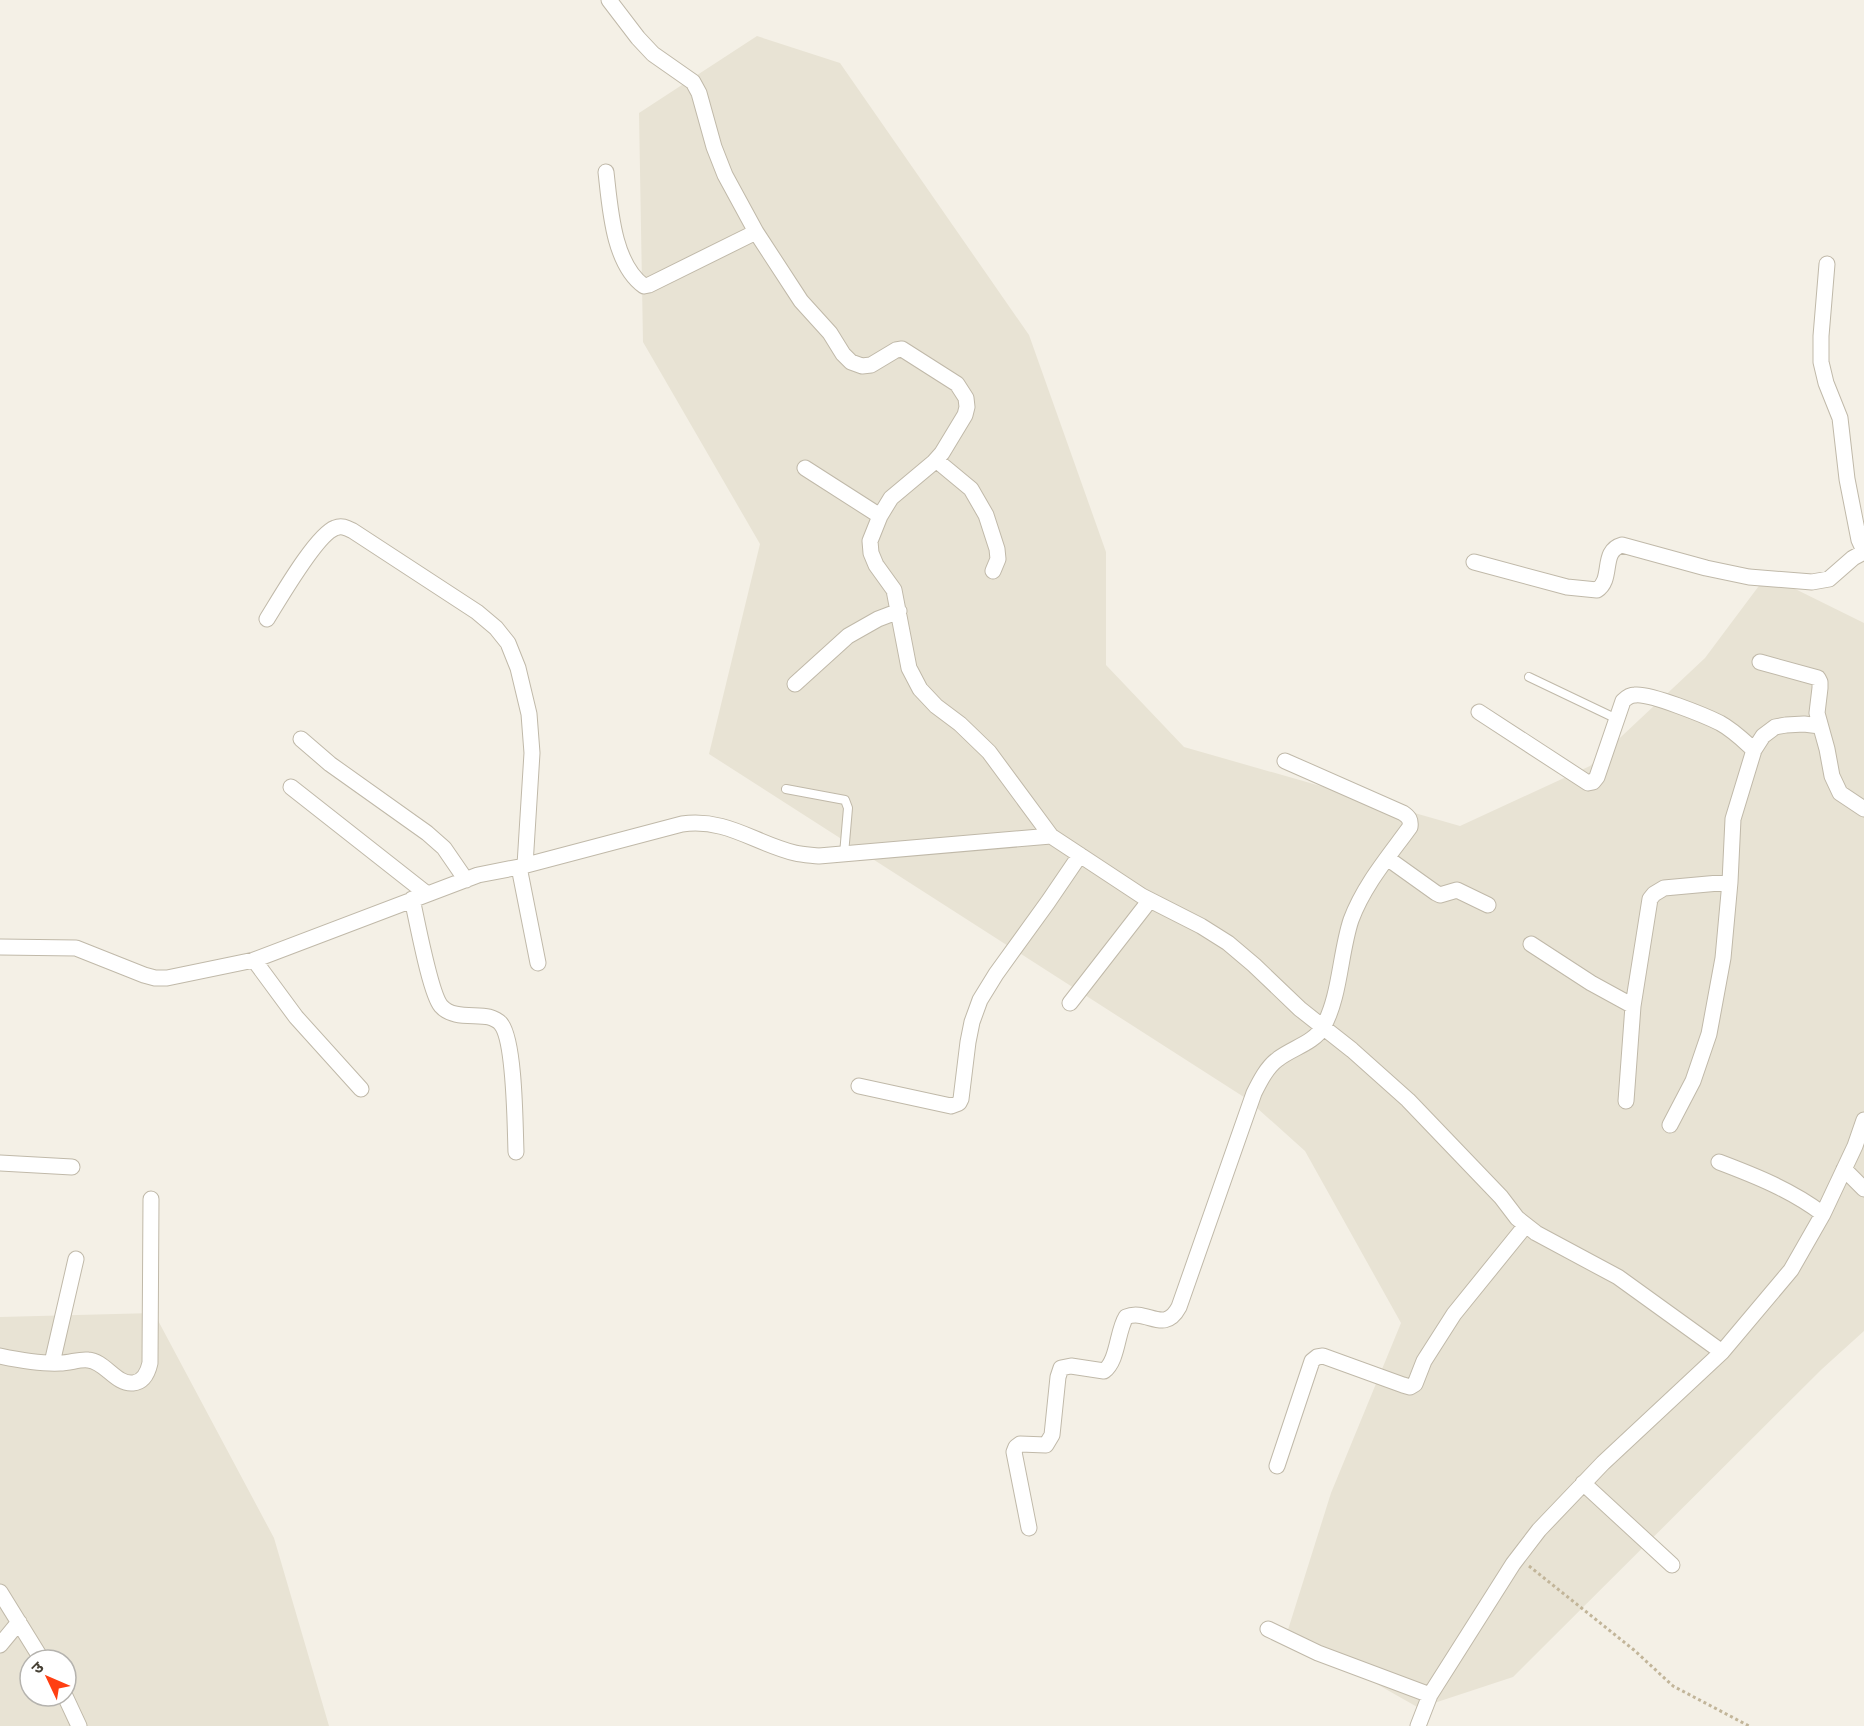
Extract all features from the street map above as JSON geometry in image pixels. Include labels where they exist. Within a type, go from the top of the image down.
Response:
[{"type":"street","points":[[609,0],[653,54],[693,82],[699,93],[714,147],[725,175],[756,232],[801,301],[830,333],[843,354],[851,362],[862,366],[871,365],[896,350],[902,349],[957,384],[966,398],[965,415],[950,441],[936,460],[891,498],[880,516],[870,541],[871,553],[876,565],[894,590],[909,668],[920,690],[989,752],[1052,836],[1150,900],[1201,926],[1228,943],[1300,1009],[1408,1100],[1526,1225],[1536,1233],[1618,1277],[1722,1352]]},
{"type":"street","points":[[606,172],[614,230],[620,250],[633,276],[644,286],[756,232]]},
{"type":"street","points":[[1474,562],[1567,587],[1597,590],[1603,586],[1605,581],[1609,555],[1612,550],[1622,545],[1749,577],[1812,582],[1830,579],[1864,551],[1859,540],[1847,479],[1840,418],[1821,362],[1827,264]]},
{"type":"street","points":[[936,460],[971,489],[986,515],[997,549],[998,559],[993,571]]},
{"type":"street","points":[[805,468],[880,516]]},
{"type":"street","points":[[267,619],[323,537],[338,527],[345,527],[477,612],[496,628],[508,643],[518,668],[529,714],[532,753],[522,866],[538,963]]},
{"type":"street","points":[[795,684],[848,636],[878,619],[899,611]]},
{"type":"street","points":[[1760,662],[1818,678],[1820,682],[1817,713],[1835,785],[1840,793],[1864,809]]},
{"type":"street","points":[[1479,712],[1588,783],[1593,782],[1597,777],[1623,700],[1633,694],[1678,706],[1720,723],[1735,732],[1754,750]]},
{"type":"street","points":[[1670,1125],[1693,1081],[1709,1035],[1724,958],[1733,819],[1742,782],[1754,750],[1763,736],[1786,724],[1820,726]]},
{"type":"street","points":[[301,739],[339,771],[427,833],[444,848],[466,880]]},
{"type":"street","points":[[1029,1528],[1014,1452],[1016,1447],[1020,1444],[1046,1445],[1050,1441],[1061,1368],[1071,1366],[1104,1371],[1112,1361],[1122,1323],[1126,1317],[1136,1314],[1168,1320],[1175,1316],[1259,1082],[1277,1059],[1305,1043],[1323,1028],[1351,922],[1360,899],[1410,827],[1409,817],[1285,761]]},
{"type":"street","points":[[291,786],[427,894]]},
{"type":"street","points":[[0,947],[76,948],[144,975],[168,978],[254,960],[478,875],[522,866],[682,824],[698,822],[714,823],[797,854],[819,856],[1052,836]]},
{"type":"street","points":[[859,1086],[951,1106],[959,1103],[972,1022],[980,1000],[1080,855]]},
{"type":"street","points":[[1387,858],[1440,895],[1457,890],[1488,905]]},
{"type":"street","points":[[1626,1101],[1633,1006],[1649,904],[1654,894],[1664,888],[1730,882]]},
{"type":"street","points":[[412,899],[432,985],[440,1006],[449,1012],[461,1015],[491,1017],[500,1022],[504,1030],[512,1073],[516,1152]]},
{"type":"street","points":[[1070,1003],[1150,900]]},
{"type":"street","points":[[1531,944],[1591,983],[1633,1006]]},
{"type":"street","points":[[254,960],[296,1017],[361,1089]]},
{"type":"street","points":[[1418,1726],[1430,1695],[1518,1557],[1539,1530],[1583,1483],[1722,1352],[1791,1270],[1823,1214],[1864,1120]]},
{"type":"street","points":[[1719,1162],[1783,1188],[1823,1214]]},
{"type":"street","points":[[0,1163],[72,1167]]},
{"type":"street","points":[[1844,1169],[1864,1189]]},
{"type":"street","points":[[0,1356],[52,1363],[89,1360],[132,1384],[141,1381],[150,1363],[151,1199]]},
{"type":"street","points":[[1277,1466],[1312,1360],[1323,1356],[1402,1385],[1410,1387],[1415,1384],[1424,1361],[1454,1314],[1526,1225]]},
{"type":"street","points":[[52,1363],[76,1258]]},
{"type":"street","points":[[1583,1483],[1672,1565]]},
{"type":"street","points":[[0,1592],[35,1648]]},
{"type":"street","points":[[0,1645],[19,1622]]},
{"type":"street","points":[[1268,1629],[1318,1653],[1430,1695]]},
{"type":"street","points":[[71,1708],[79,1726]]},
{"type":"lane","points":[[1529,677],[1617,719]]},
{"type":"lane","points":[[786,789],[845,801],[848,808],[844,854]]},
{"type":"path","points":[[1518,1557],[1629,1645],[1673,1686],[1749,1726]]},
{"type":"shaded area","points":[[757,36],[840,63],[1029,335],[1106,552],[1106,665],[1184,747],[1460,826],[1590,766],[1705,658],[1767,575],[1864,623],[1864,1331],[1822,1369],[1513,1677],[1419,1708],[1287,1633],[1331,1493],[1401,1323],[1305,1151],[1247,1099],[709,754],[760,544],[643,342],[639,113]]},
{"type":"shaded area","points":[[154,1313],[274,1538],[329,1726],[0,1726],[0,1317]]}]
